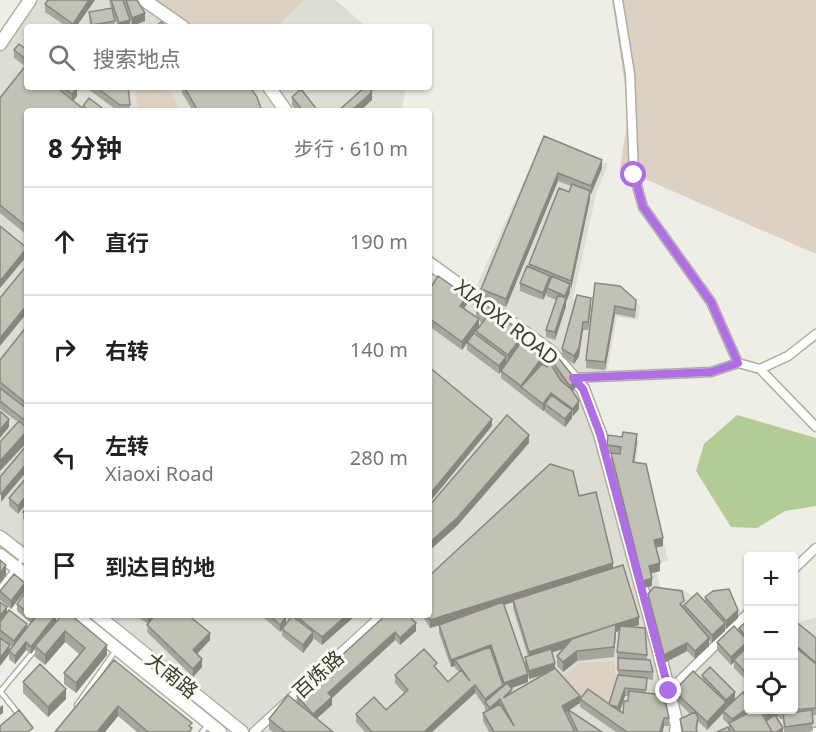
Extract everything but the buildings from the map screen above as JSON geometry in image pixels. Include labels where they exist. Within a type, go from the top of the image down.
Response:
[{"type":"street","points":[[0,44],[30,0]]},
{"type":"street","points":[[144,0],[179,24]]},
{"type":"street","points":[[618,0],[630,74],[634,175],[643,207],[711,302],[738,363]]},
{"type":"street","points":[[271,90],[284,108]]},
{"type":"street","name":"XIAOXI ROAD","points":[[432,265],[550,351],[583,389],[600,434],[669,691],[677,725],[676,732]]},
{"type":"street","points":[[760,369],[788,356],[816,334]]},
{"type":"street","points":[[573,378],[711,372],[738,363],[760,369],[816,428]]},
{"type":"street","points":[[0,537],[24,555]]},
{"type":"street","points":[[798,565],[816,548]]},
{"type":"street","points":[[0,555],[24,574]]},
{"type":"street","points":[[669,691],[744,617]]},
{"type":"street","name":"大南路","points":[[79,618],[206,728],[220,732]]},
{"type":"street","name":"大南路","points":[[101,618],[242,732]]},
{"type":"street","name":"百炼路","points":[[254,732],[379,618]]},
{"type":"lane","points":[[0,588],[24,559]]},
{"type":"lane","points":[[71,714],[125,638]]},
{"type":"lane","points":[[25,721],[0,692],[35,649]]},
{"type":"lane","points":[[206,728],[218,713]]},
{"type":"shaded area","points":[[30,0],[144,0],[179,24],[24,24],[24,90],[271,90],[284,108],[24,108],[24,560],[0,541],[0,44]]},
{"type":"shaded area","points":[[144,0],[305,0],[279,24],[179,24]]},
{"type":"shaded area","points":[[305,0],[335,0],[363,24],[279,24]]},
{"type":"shaded area","points":[[612,0],[816,0],[816,254],[620,168],[629,112]]},
{"type":"shaded area","points":[[135,90],[169,90],[178,108],[138,108]]},
{"type":"shaded area","points":[[276,90],[405,90],[402,108],[285,108]]},
{"type":"shaded area","points":[[543,139],[608,164],[596,194],[573,299],[587,302],[605,283],[623,290],[640,306],[638,320],[617,317],[607,373],[578,375],[600,434],[639,440],[635,468],[647,470],[668,561],[655,564],[661,592],[679,588],[702,602],[712,596],[731,595],[744,619],[744,714],[798,714],[798,623],[816,617],[816,732],[242,732],[101,618],[432,618],[432,265],[473,294]]},
{"type":"shaded area","points":[[737,415],[816,438],[816,506],[785,511],[757,528],[731,527],[696,471],[704,444]]},
{"type":"shaded area","points":[[614,661],[616,680],[608,704],[586,689],[581,697],[562,677],[579,663]]},
{"type":"route","points":[[634,175],[643,207],[711,302],[738,363],[711,372],[573,378],[583,389],[600,434],[669,691]]}]
